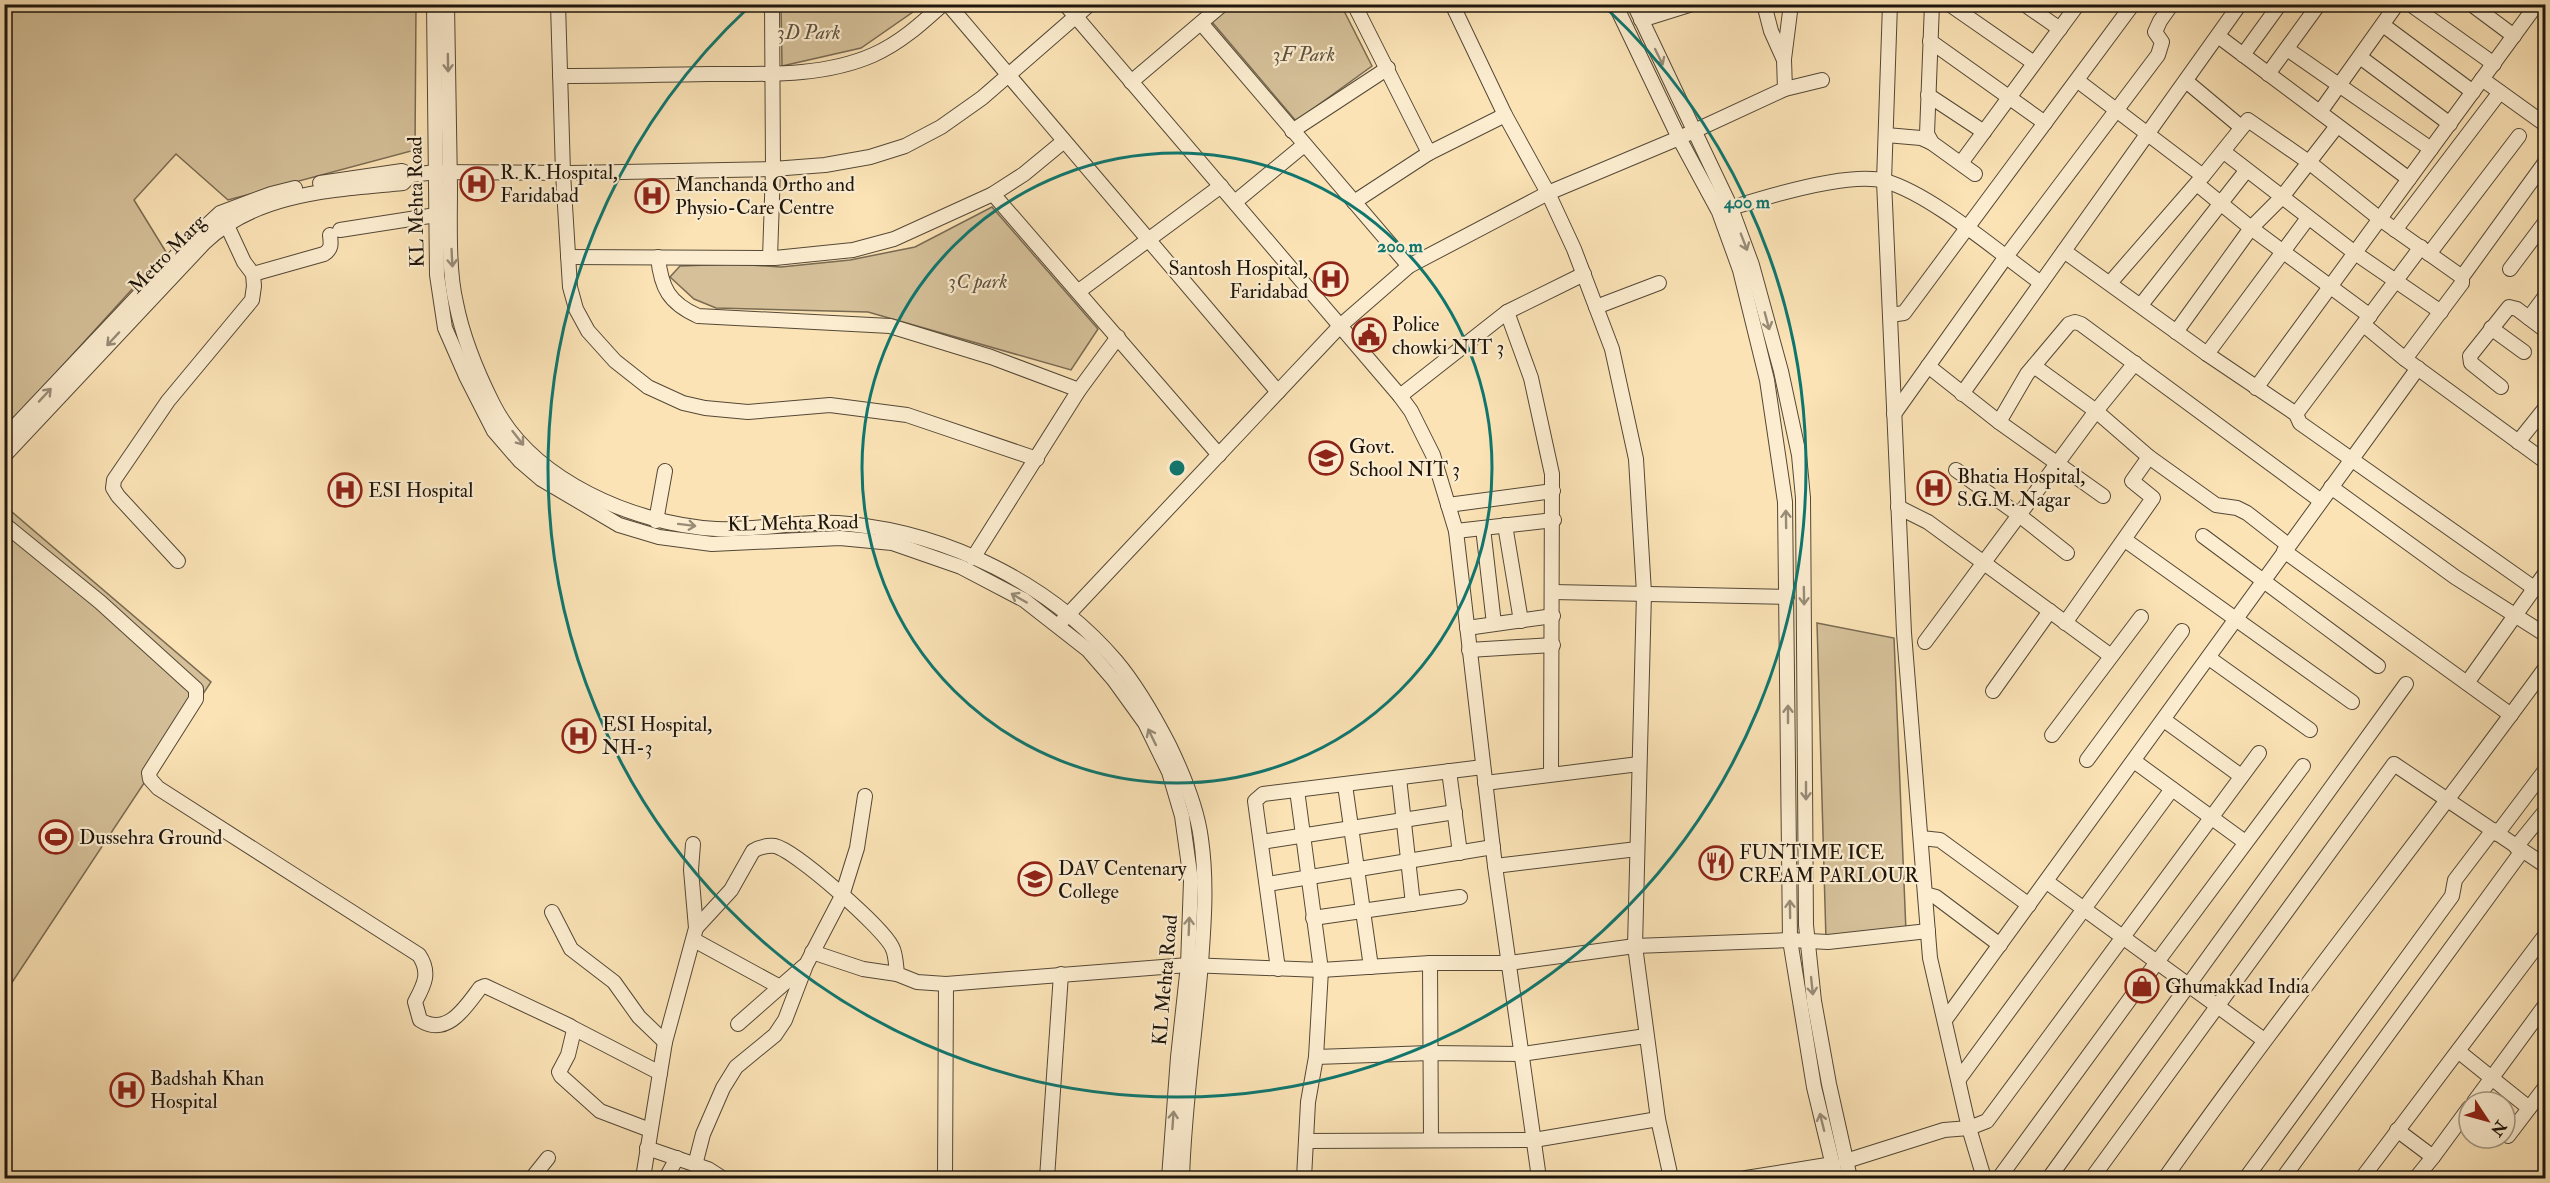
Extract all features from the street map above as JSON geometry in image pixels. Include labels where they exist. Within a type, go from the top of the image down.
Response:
[{"type":"street","name":"KL Mehta Road","points":[[434,4],[442,172],[455,300],[470,353],[496,409],[528,450],[561,479],[606,502],[656,521],[717,529],[846,523],[919,536],[973,558],[1034,590],[1086,630],[1118,663],[1155,717],[1183,773],[1201,836],[1206,902],[1178,1057],[1169,1179]]},
{"type":"street","name":"KL Mehta Road","points":[[447,4],[442,172],[436,215],[438,285],[445,327],[466,376],[494,431],[520,461],[541,479],[619,525],[659,537],[712,544],[840,538],[892,543],[961,567],[1024,600],[1088,650],[1114,680],[1145,723],[1169,772],[1182,816],[1191,881],[1194,965],[1182,1179]]},
{"type":"street","points":[[558,4],[562,173],[573,300],[588,331],[601,348],[634,378],[683,403],[724,411],[748,412],[817,405],[907,415],[1037,459]]},
{"type":"street","points":[[770,258],[773,169],[772,4]]},
{"type":"street","points":[[560,76],[771,74],[830,68],[872,56],[907,36],[945,4],[1278,392]]},
{"type":"street","points":[[1065,4],[1400,396],[1411,411],[1433,454],[1456,531],[1495,866],[1539,1179]]},
{"type":"street","name":"Metro Marg","points":[[4,438],[191,240],[224,218],[300,196],[403,183],[411,176],[442,172],[562,173],[773,169],[825,165],[870,157],[905,146],[941,127],[1008,78],[1090,4]]},
{"type":"street","points":[[1131,81],[1223,4]]},
{"type":"street","points":[[1354,4],[1430,153]]},
{"type":"street","points":[[1452,4],[1505,115],[1548,193],[1584,274],[1612,349],[1636,459],[1644,593],[1635,946],[1658,1119],[1671,1179]]},
{"type":"street","points":[[1615,4],[1679,138],[1725,210],[1769,391],[1785,502],[1790,940],[1814,1087],[1839,1162],[1850,1179]]},
{"type":"street","points":[[1634,4],[1695,131],[1725,210],[1752,265],[1781,371],[1798,455],[1803,498],[1807,940],[1839,1162],[1836,1179]]},
{"type":"street","points":[[1641,20],[1692,4]]},
{"type":"street","points":[[1764,4],[1771,31],[1784,60]]},
{"type":"street","points":[[1785,89],[1784,60],[1791,4]]},
{"type":"street","points":[[1890,4],[1884,181],[1903,624],[1930,958],[1969,1128],[1984,1179]]},
{"type":"street","points":[[1932,4],[1927,134],[1932,142]]},
{"type":"street","points":[[1949,4],[2034,63]]},
{"type":"street","points":[[2024,4],[2060,29]]},
{"type":"street","points":[[1961,163],[2078,4]]},
{"type":"street","points":[[1890,315],[1904,313],[1968,230],[2133,4]]},
{"type":"street","points":[[1894,414],[2005,258],[2161,50],[2162,42],[2155,32],[2172,4]]},
{"type":"street","points":[[1962,394],[2240,4]]},
{"type":"street","points":[[2243,55],[2280,4]]},
{"type":"street","points":[[2268,74],[2319,4]]},
{"type":"street","points":[[2320,112],[2397,4]]},
{"type":"street","points":[[2410,4],[2494,64]]},
{"type":"street","points":[[2471,4],[2514,36]]},
{"type":"street","points":[[2256,388],[2494,64],[2533,6],[2546,18]]},
{"type":"street","points":[[1201,23],[1410,266]]},
{"type":"street","points":[[2383,25],[2473,92]]},
{"type":"street","points":[[2218,36],[2409,179]]},
{"type":"street","points":[[1930,41],[2045,123]]},
{"type":"street","points":[[2286,48],[2339,87],[2432,149]]},
{"type":"street","points":[[2360,57],[2450,124]]},
{"type":"street","points":[[1292,131],[1388,68]]},
{"type":"street","points":[[1057,626],[1341,326],[1410,266],[1548,193],[1695,131],[1785,89],[1822,80]]},
{"type":"street","points":[[2482,80],[2546,125]]},
{"type":"street","points":[[2078,81],[2148,134],[2200,180],[2219,204],[2330,287],[2367,320],[2405,359],[2546,462]]},
{"type":"street","points":[[2186,81],[2241,128]]},
{"type":"street","points":[[2395,230],[2500,92]]},
{"type":"street","points":[[1928,95],[1984,132]]},
{"type":"street","points":[[1354,202],[1430,153],[1505,115]]},
{"type":"street","points":[[2110,283],[2224,152],[2248,120],[2310,163],[2380,219],[2462,277]]},
{"type":"street","points":[[2176,332],[2251,228],[2282,197],[2337,126]]},
{"type":"street","points":[[1886,135],[1921,138],[1932,142],[1975,174]]},
{"type":"street","points":[[2296,414],[2395,282],[2425,250],[2519,136]]},
{"type":"street","points":[[568,257],[770,258],[833,254],[894,239],[993,194],[1024,174],[1064,141]]},
{"type":"street","points":[[1235,202],[1304,145]]},
{"type":"street","points":[[2224,152],[2308,219],[2395,282],[2442,312]]},
{"type":"street","points":[[2405,359],[2442,312],[2462,283],[2462,277],[2546,162]]},
{"type":"street","points":[[2141,305],[2246,171]]},
{"type":"street","points":[[1725,210],[1841,179],[1884,181],[1923,199],[2041,283]]},
{"type":"street","points":[[1078,291],[1221,186]]},
{"type":"street","points":[[993,194],[1219,455]]},
{"type":"street","points":[[253,274],[324,254],[329,251],[335,232],[436,215]]},
{"type":"street","name":"Metro Marg","points":[[4,456],[204,243],[224,218]]},
{"type":"street","points":[[178,561],[118,496],[113,488],[114,480],[168,401],[250,303],[254,294],[253,274],[244,262],[224,218]]},
{"type":"street","points":[[2206,354],[2308,219]]},
{"type":"street","points":[[2510,269],[2546,221]]},
{"type":"street","points":[[2064,251],[2206,354],[2296,414],[2300,423],[2351,461],[2534,588]]},
{"type":"street","points":[[658,257],[660,278],[667,293],[676,304],[698,316],[890,326],[991,357],[1079,390]]},
{"type":"street","points":[[1400,396],[1507,312],[1584,274]]},
{"type":"street","points":[[1596,307],[1659,283]]},
{"type":"street","points":[[2529,318],[2546,295]]},
{"type":"street","points":[[2501,387],[2471,363],[2470,356],[2491,328],[2509,307],[2517,309],[2546,331]]},
{"type":"street","points":[[1507,312],[1531,378],[1552,474],[1554,520],[1551,774]]},
{"type":"street","points":[[2000,422],[2034,366],[2069,324],[2075,322],[2320,501]]},
{"type":"street","points":[[2491,328],[2524,352]]},
{"type":"street","points":[[973,558],[1079,390],[1118,337]]},
{"type":"street","points":[[1925,642],[2134,363]]},
{"type":"street","points":[[1928,366],[1962,394],[2103,496]]},
{"type":"street","points":[[2034,366],[2096,411],[2149,457],[2217,505],[2237,508],[2247,513],[2286,548],[2511,715]]},
{"type":"street","points":[[1946,1020],[2418,368]]},
{"type":"street","points":[[2518,442],[2540,425],[2546,407]]},
{"type":"street","points":[[2065,623],[2153,498],[2132,481],[2149,457]]},
{"type":"street","points":[[1956,470],[2019,514],[2067,553]]},
{"type":"street","points":[[656,521],[666,471]]},
{"type":"street","points":[[2331,487],[2455,577],[2546,635]]},
{"type":"street","points":[[1448,505],[1553,491]]},
{"type":"street","points":[[1898,507],[1928,522],[2111,656]]},
{"type":"street","points":[[1456,531],[1554,520]]},
{"type":"street","points":[[4,524],[100,602],[196,689],[196,699],[149,773],[150,779],[158,788],[419,956],[424,963],[426,981],[415,1002],[420,1020],[428,1025],[445,1025],[455,1019],[480,988],[486,986],[660,1073]]},
{"type":"street","points":[[1505,525],[1521,621]]},
{"type":"street","points":[[1483,528],[1494,624]]},
{"type":"street","points":[[2203,536],[2378,666]]},
{"type":"street","points":[[2125,540],[2352,702]]},
{"type":"street","points":[[2467,683],[2546,572]]},
{"type":"street","points":[[1553,592],[1787,597]]},
{"type":"street","points":[[1993,691],[2050,611]]},
{"type":"street","points":[[1467,628],[1553,616]]},
{"type":"street","points":[[2052,735],[2141,617]]},
{"type":"street","points":[[2087,760],[2182,631]]},
{"type":"street","points":[[1469,650],[1553,645]]},
{"type":"street","points":[[2209,658],[2310,730]]},
{"type":"street","points":[[2165,1179],[2264,1040],[2448,800],[2546,667]]},
{"type":"street","points":[[2049,1179],[2406,684]]},
{"type":"street","points":[[2164,720],[2241,776]]},
{"type":"street","points":[[1746,1179],[1839,1162],[1944,1130],[1969,1128],[1983,1124],[1994,1115],[2122,936],[2259,753]]},
{"type":"street","points":[[2134,761],[2245,842]]},
{"type":"street","points":[[1485,783],[1639,764]]},
{"type":"street","points":[[2092,1179],[2394,764],[2546,866]]},
{"type":"street","points":[[1999,1179],[2303,766]]},
{"type":"street","points":[[1278,969],[1255,801],[1263,795],[1483,767]]},
{"type":"street","points":[[2246,1179],[2452,896],[2455,880],[2546,769]]},
{"type":"street","points":[[1449,771],[1460,853]]},
{"type":"street","points":[[1399,778],[1413,904]]},
{"type":"street","points":[[1344,784],[1371,967]]},
{"type":"street","points":[[1959,1079],[2172,789]]},
{"type":"street","points":[[1297,790],[1321,970],[1316,1057],[1308,1101],[1304,1179]]},
{"type":"street","points":[[696,1165],[703,1134],[723,1088],[736,1067],[775,1035],[785,1020],[809,959],[842,896],[858,848],[865,796]]},
{"type":"street","points":[[2283,1179],[2546,810]]},
{"type":"street","points":[[1261,842],[1455,812]]},
{"type":"street","points":[[1921,838],[1940,840],[2029,905]]},
{"type":"street","points":[[643,1179],[672,1009],[695,934],[691,870],[693,844]]},
{"type":"street","points":[[695,934],[731,890],[753,851],[767,846],[779,848],[793,855],[869,920],[892,946],[897,974]]},
{"type":"street","points":[[1268,884],[1493,847]]},
{"type":"street","points":[[1495,866],[1637,849]]},
{"type":"street","points":[[2047,882],[2264,1040]]},
{"type":"street","points":[[1925,894],[1936,897],[2000,945]]},
{"type":"street","points":[[1313,918],[1460,897]]},
{"type":"street","points":[[552,912],[571,949],[614,982],[639,1017],[665,1042]]},
{"type":"street","points":[[809,959],[897,974],[917,982],[946,984],[1194,965],[1321,970],[1430,963],[1509,963],[1635,946],[1790,940],[1828,942],[1928,931]]},
{"type":"street","points":[[695,934],[780,987]]},
{"type":"street","points":[[2362,1179],[2543,938]]},
{"type":"street","points":[[738,1024],[809,959]]},
{"type":"street","points":[[1430,963],[1431,1140]]},
{"type":"street","points":[[1047,1179],[1061,974]]},
{"type":"street","points":[[945,1179],[946,984]]},
{"type":"street","points":[[2482,1090],[2546,1004]]},
{"type":"street","points":[[573,1028],[572,1041],[559,1072],[561,1076],[600,1111],[650,1130]]},
{"type":"street","points":[[1316,1057],[1430,1053],[1522,1054],[1646,1036]]},
{"type":"street","points":[[2458,1051],[2529,1108]]},
{"type":"street","points":[[2517,1124],[2546,1086]]},
{"type":"street","points":[[1306,1141],[1534,1140],[1658,1119]]},
{"type":"street","points":[[2416,1179],[2457,1124]]},
{"type":"street","points":[[2397,1130],[2433,1157]]},
{"type":"street","points":[[647,1148],[696,1165],[722,1179]]},
{"type":"street","points":[[532,1179],[548,1158]]},
{"type":"street","points":[[666,1179],[678,1158]]},
{"type":"green space","name":"3D Park","points":[[781,4],[923,5],[861,48],[782,66]]},
{"type":"green space","points":[[5,5],[416,5],[415,150],[228,200],[176,154],[134,200],[166,252],[12,421],[5,412]]},
{"type":"green space","name":"3F Park","points":[[1232,5],[1341,5],[1372,66],[1296,121],[1212,22]]},
{"type":"green space","name":"3C park","points":[[992,207],[1098,329],[1071,370],[868,312],[716,308],[694,299],[670,277],[680,266],[735,264],[781,267],[850,260],[915,247]]},
{"type":"green space","name":"Dussehra Ground","points":[[5,506],[211,682],[5,993]]},
{"type":"green space","points":[[1817,623],[1894,638],[1906,932],[1826,940]]},
{"type":"place","name":"R. K. Hospital, Faridabad","points":[[477,184]]},
{"type":"place","name":"Manchanda Ortho and Physio-Care Centre","points":[[652,196]]},
{"type":"place","name":"Santosh Hospital, Faridabad","points":[[1331,279]]},
{"type":"place","name":"Police chowki NIT 3","points":[[1369,335]]},
{"type":"place","name":"Govt. School NIT 3","points":[[1326,458]]},
{"type":"place","name":"Bhatia Hospital, S.G.M. Nagar","points":[[1934,488]]},
{"type":"place","name":"ESI Hospital","points":[[345,490]]},
{"type":"place","name":"ESI Hospital, NH-3","points":[[579,736]]},
{"type":"place","name":"Dussehra Ground","points":[[56,837]]},
{"type":"place","name":"FUNTIME ICE CREAM PARLOUR","points":[[1716,863]]},
{"type":"place","name":"DAV Centenary College","points":[[1035,879]]},
{"type":"place","name":"Ghumakkad India","points":[[2142,986]]},
{"type":"place","name":"Badshah Khan Hospital","points":[[127,1090]]}]
